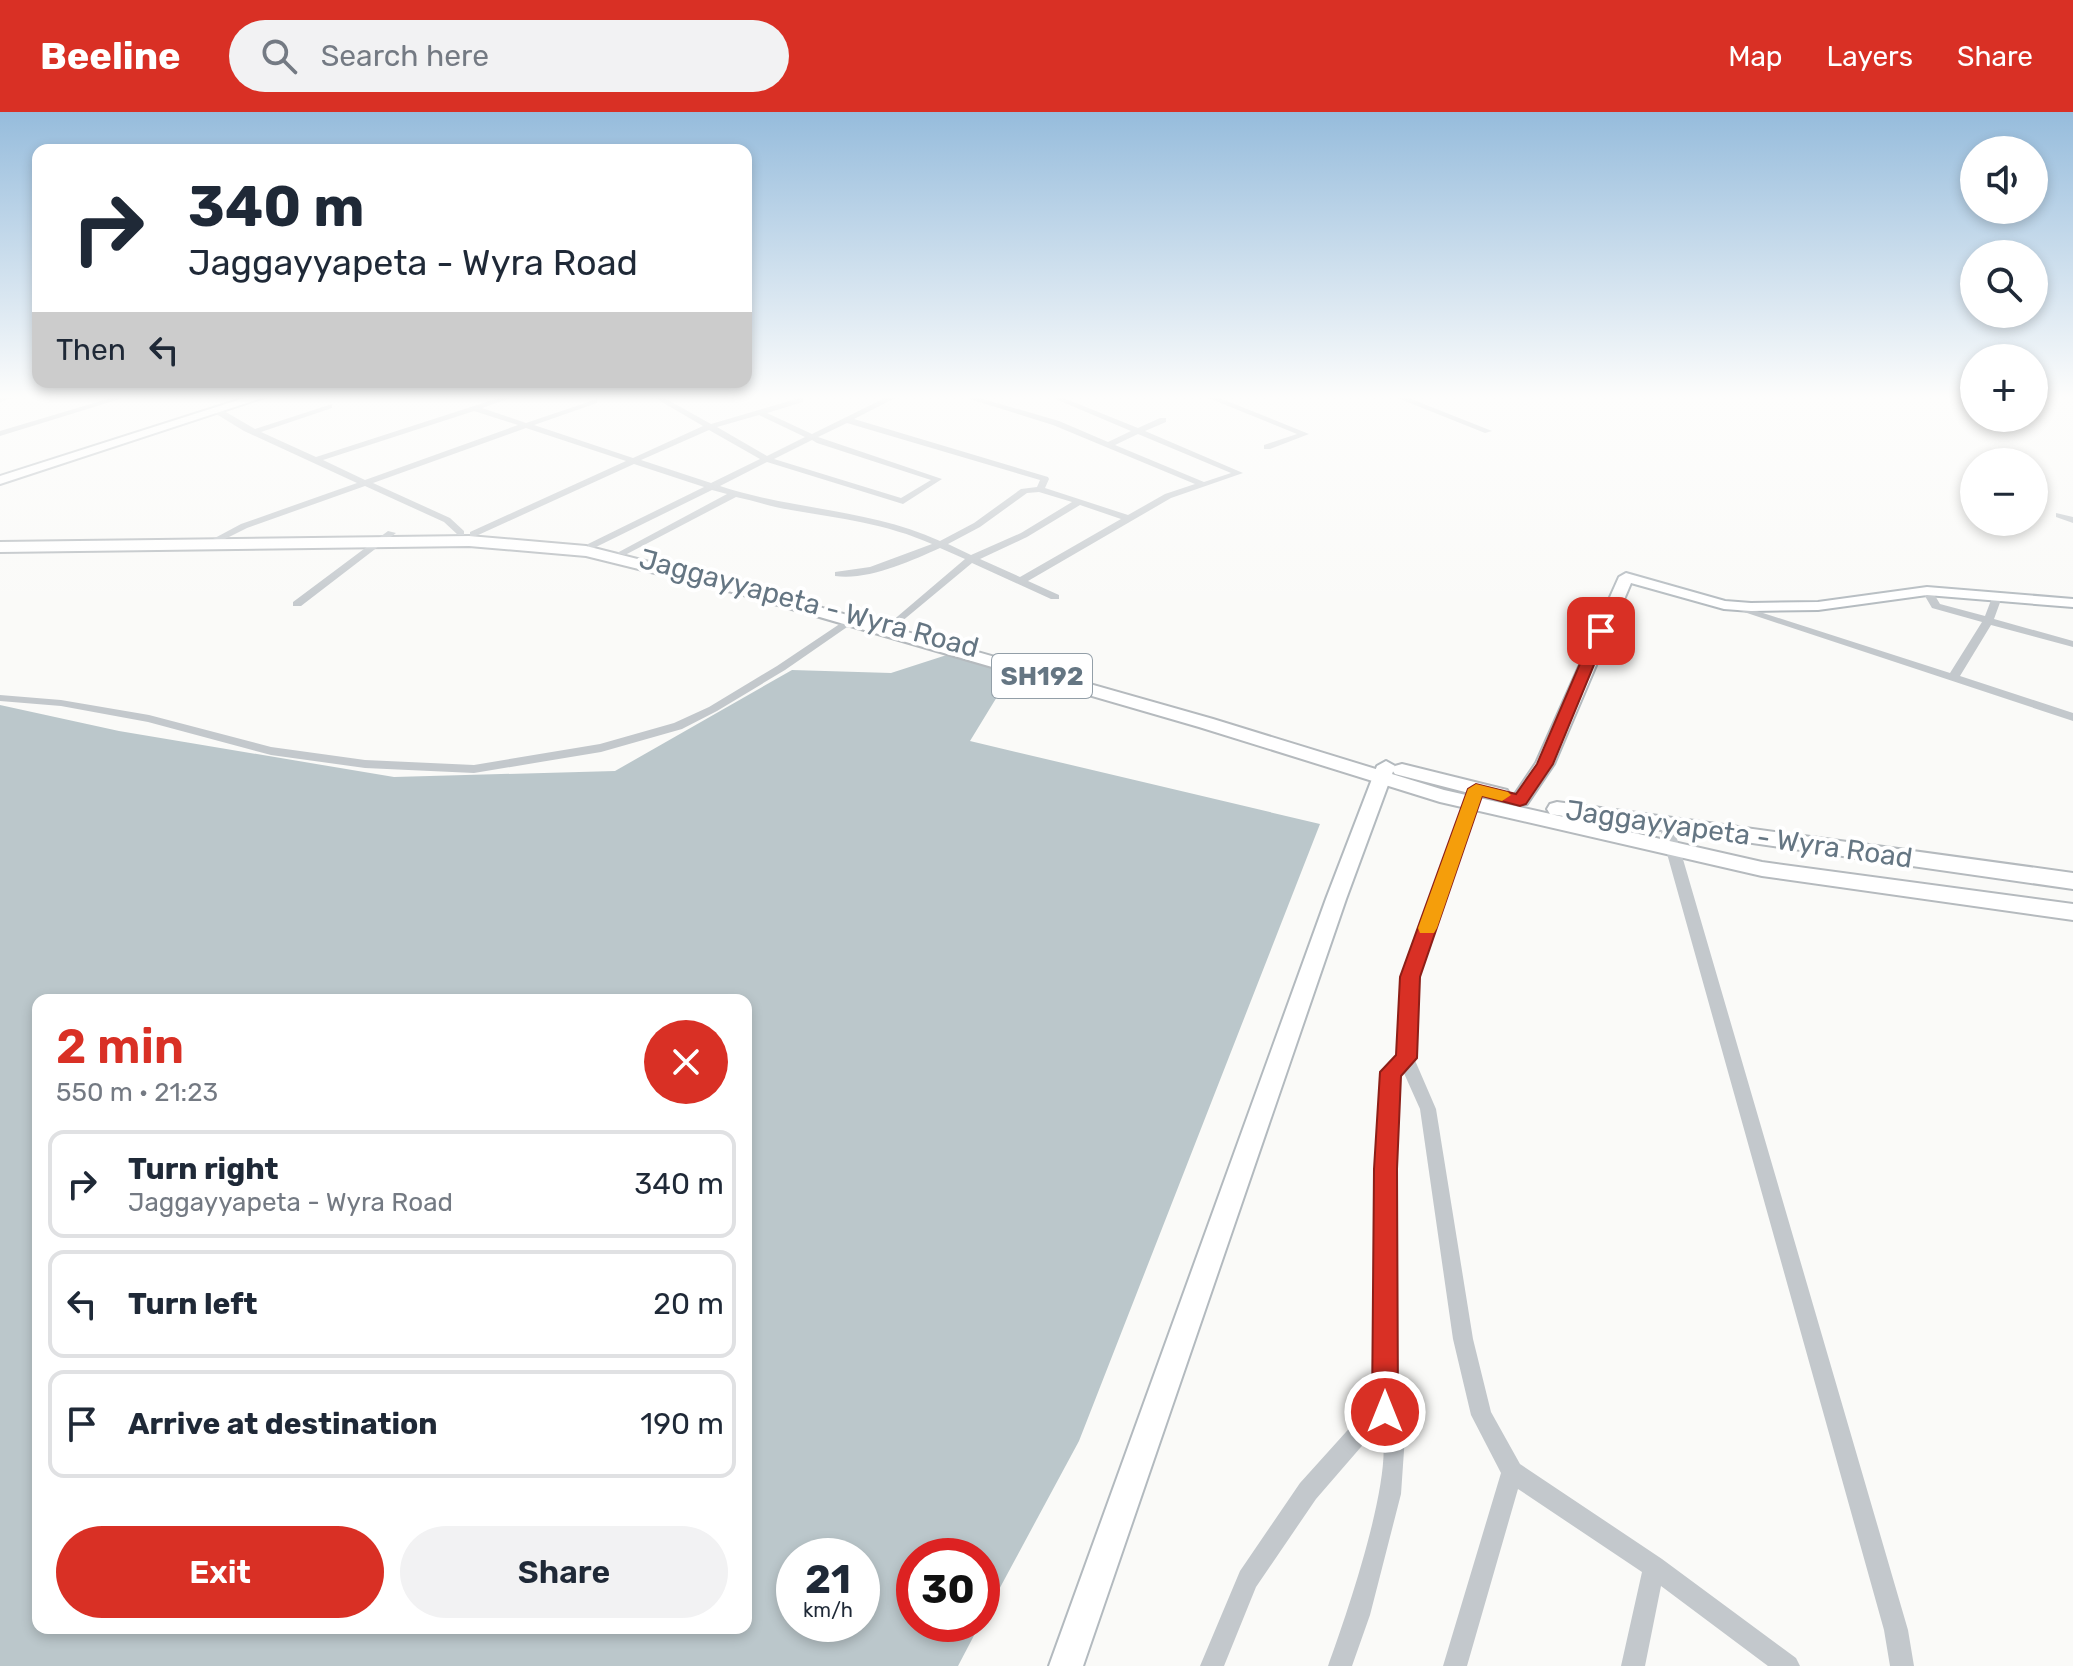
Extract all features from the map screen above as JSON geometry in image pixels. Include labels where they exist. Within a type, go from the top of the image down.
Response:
[{"type":"main road","points":[[0,480],[39,468]]},
{"type":"main road","name":"Jaggayyapeta - Wyra Road","points":[[0,544],[467,534],[591,546],[737,578],[854,617],[895,624],[1384,772]]},
{"type":"main road","name":"SH192","points":[[0,544],[19,549],[386,537],[586,551],[854,617],[1206,723],[1673,849],[1762,869],[2073,912]]},
{"type":"main road","points":[[1520,800],[1545,764],[1624,578],[1630,577],[1731,606],[1818,606],[1927,591],[2073,602]]},
{"type":"main road","points":[[1066,1666],[1330,914],[1384,772]]},
{"type":"main road","name":"Jaggayyapeta - Wyra Road","points":[[1473,796],[1520,800],[1557,810],[2073,881]]},
{"type":"street","points":[[332,468],[447,520],[467,534],[618,468]]},
{"type":"street","points":[[218,539],[244,526],[405,468]]},
{"type":"street","points":[[649,468],[735,494],[915,533],[1055,597]]},
{"type":"street","points":[[591,546],[752,468]]},
{"type":"street","points":[[793,468],[903,501],[938,479],[903,468]]},
{"type":"street","points":[[1006,468],[1045,479],[1040,489]]},
{"type":"street","points":[[1164,468],[1204,485]]},
{"type":"street","points":[[1020,581],[1168,496],[1239,473],[1226,468]]},
{"type":"street","points":[[839,574],[857,575],[942,546],[979,526],[1024,491],[1040,489],[1131,519]]},
{"type":"street","points":[[622,553],[735,494]]},
{"type":"street","points":[[895,624],[971,559],[1024,535],[1079,502]]},
{"type":"street","points":[[2059,515],[2073,520]]},
{"type":"street","points":[[297,604],[386,537]]},
{"type":"street","points":[[1927,591],[1936,606],[2073,644]]},
{"type":"street","points":[[1953,678],[1988,621],[1997,597]]},
{"type":"street","points":[[1731,606],[2073,717]]},
{"type":"street","points":[[0,698],[61,703],[149,719],[271,751],[365,764],[474,769],[601,748],[678,726],[770,675],[854,617]]},
{"type":"street","points":[[1473,796],[1410,977],[1406,1058],[1428,1109],[1463,1339],[1481,1415],[1512,1472],[1654,1567],[1788,1666]]},
{"type":"street","points":[[1666,825],[1896,1630],[1902,1666]]},
{"type":"street","points":[[1340,1666],[1358,1615],[1390,1494],[1395,1436],[1385,1412],[1386,1169],[1391,1072],[1406,1058]]},
{"type":"street","points":[[1212,1666],[1248,1579],[1299,1503],[1371,1419],[1385,1412]]},
{"type":"street","points":[[1455,1666],[1512,1472]]},
{"type":"street","points":[[1633,1666],[1654,1567]]},
{"type":"shaded area","points":[[956,652],[1014,669],[970,741],[1320,824],[1079,1441],[1000,1588],[1000,1538],[896,1538],[896,1642],[971,1642],[958,1666],[0,1666],[0,705],[119,731],[394,777],[615,771],[792,670],[891,673]]},
{"type":"slow traffic","points":[[1427,928],[1476,789],[1502,795]]},
{"type":"route","points":[[1385,1412],[1386,1169],[1391,1072],[1406,1058],[1410,977],[1476,789],[1520,800],[1545,764],[1601,631]]}]
